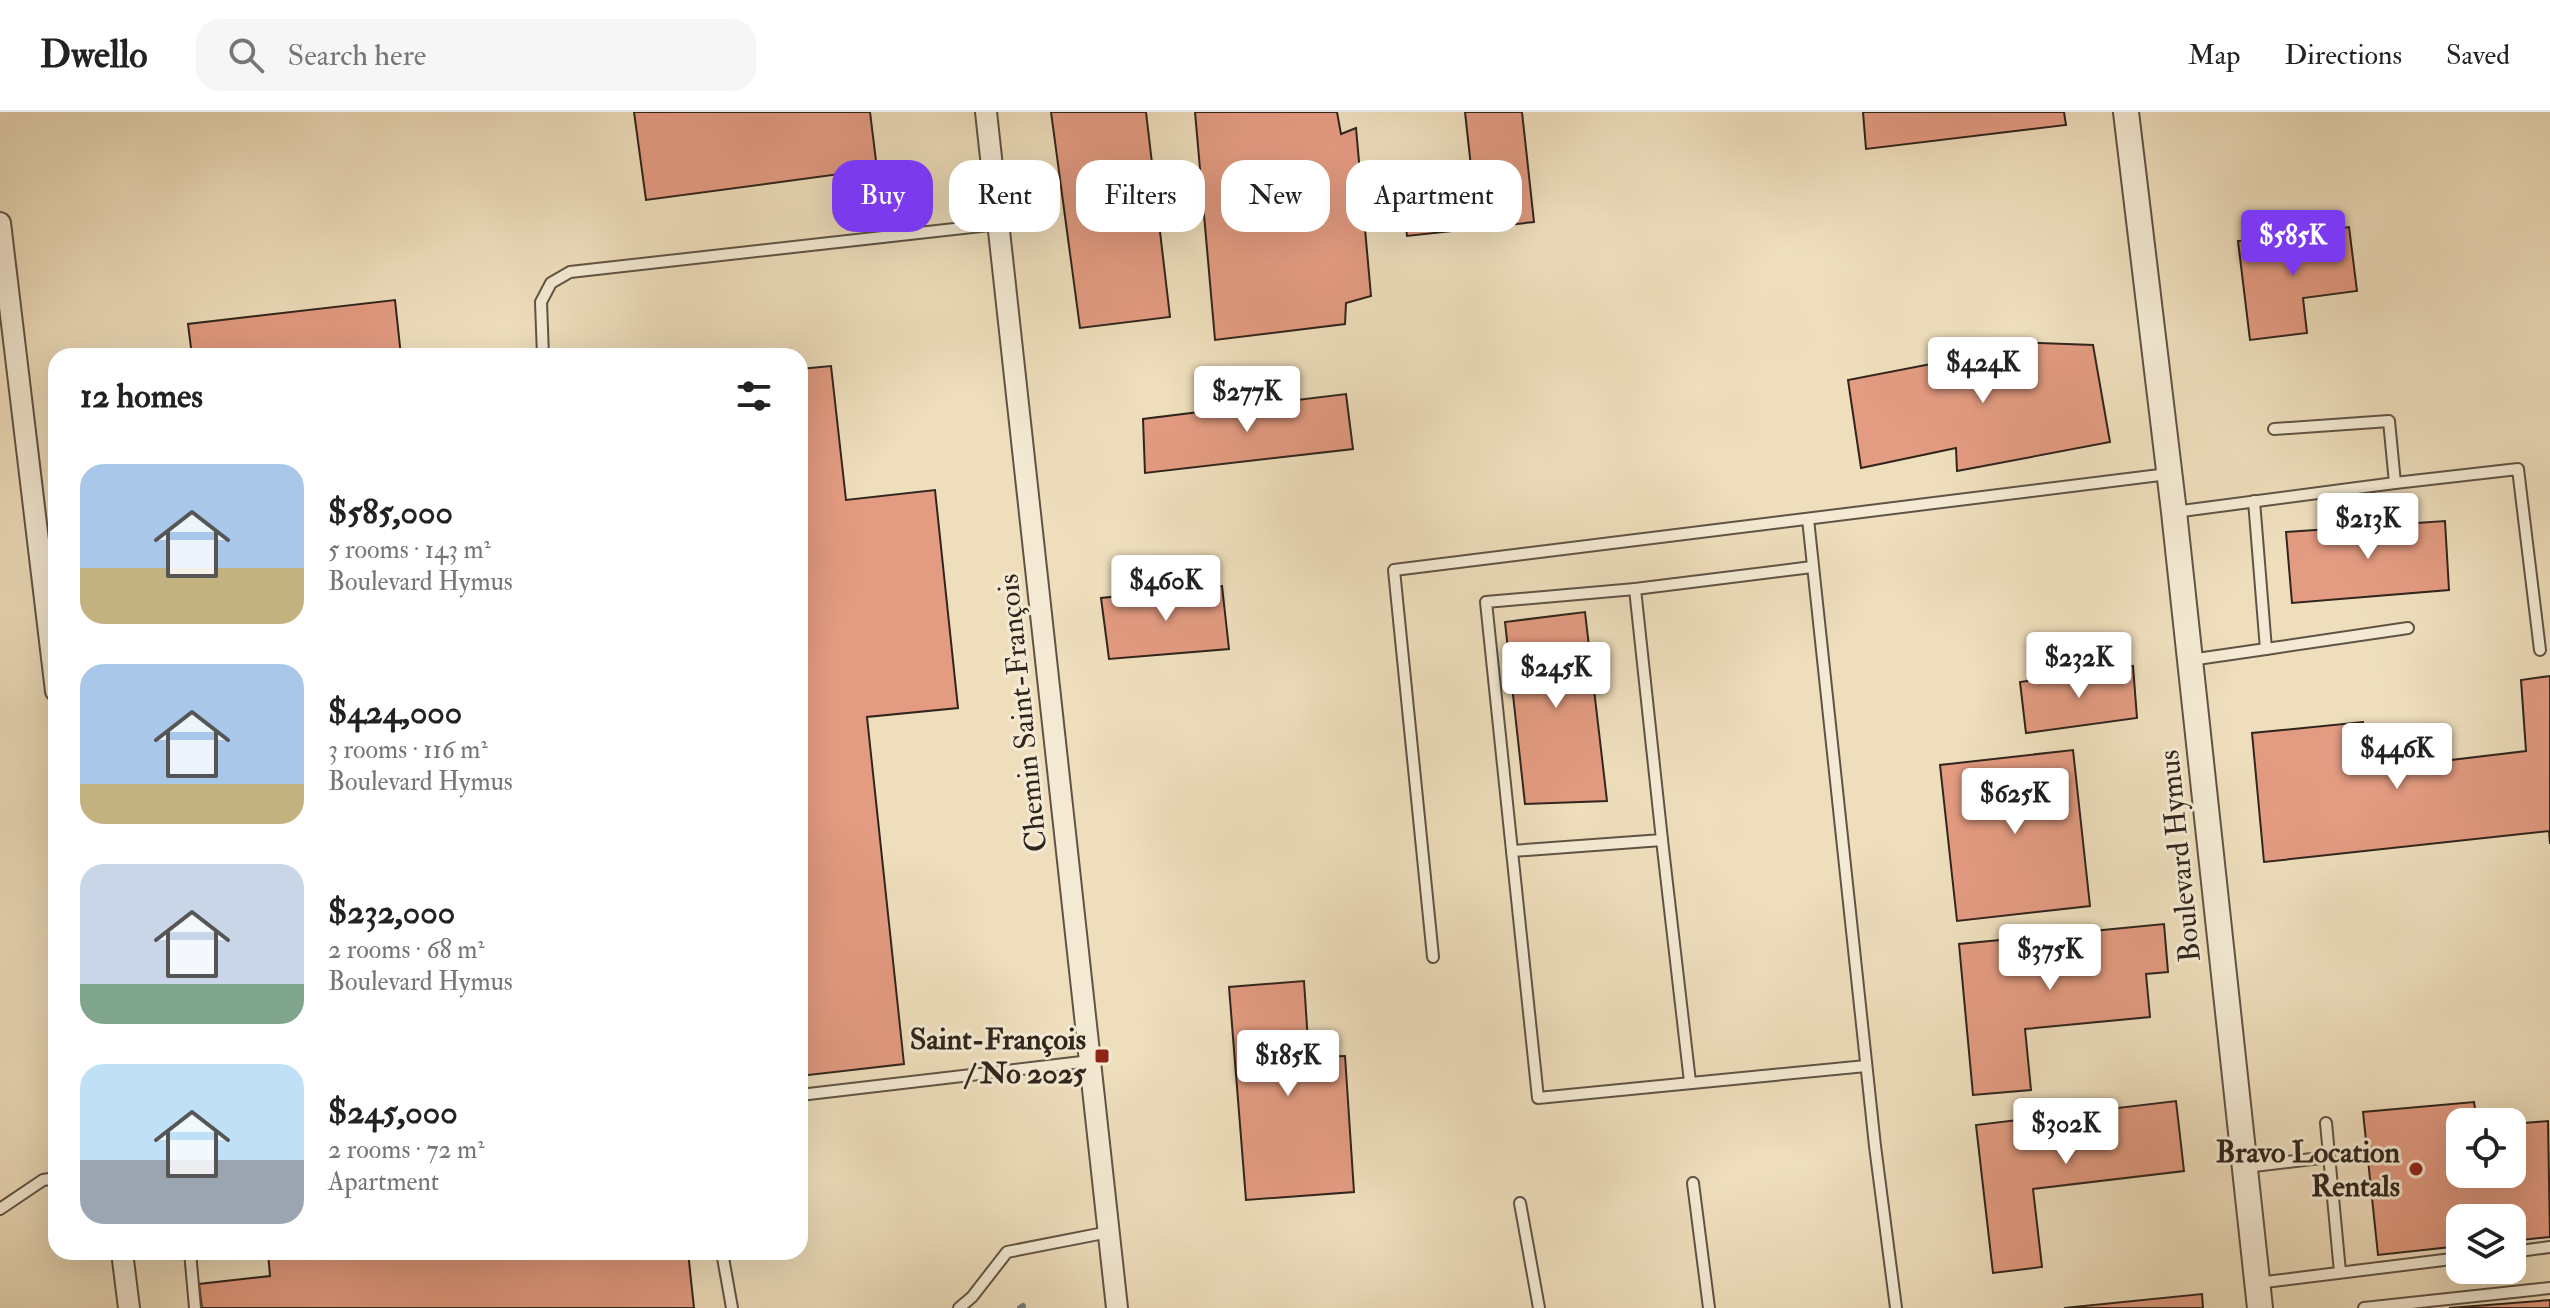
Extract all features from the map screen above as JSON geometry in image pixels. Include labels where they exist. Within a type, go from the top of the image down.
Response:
[{"type":"street","name":"Chemin Saint-François","points":[[986,112],[992,160]]},
{"type":"street","name":"Boulevard Hymus","points":[[2126,112],[2170,474],[2260,1308]]},
{"type":"street","points":[[0,223],[48,624]]},
{"type":"street","name":"Chemin Saint-François","points":[[1000,232],[1117,1308]]},
{"type":"street","points":[[123,1260],[129,1308]]},
{"type":"lane","points":[[543,348],[541,302],[551,283],[570,272],[949,230]]},
{"type":"lane","points":[[2274,429],[2389,421],[2395,483]]},
{"type":"lane","points":[[2174,512],[2518,469],[2540,650]]},
{"type":"lane","points":[[1433,957],[1394,570],[2170,474]]},
{"type":"lane","points":[[2254,501],[2266,649]]},
{"type":"lane","points":[[1808,519],[1866,1066],[1896,1308]]},
{"type":"lane","points":[[1812,567],[1635,589],[1486,602],[1538,1098],[1866,1066]]},
{"type":"lane","points":[[1635,589],[1690,1082]]},
{"type":"lane","points":[[2190,660],[2408,628]]},
{"type":"lane","points":[[1512,851],[1662,840]]},
{"type":"lane","points":[[808,1094],[1090,1061]]},
{"type":"lane","points":[[2326,1123],[2340,1272]]},
{"type":"lane","points":[[2245,1167],[2329,1157]]},
{"type":"lane","points":[[0,1209],[48,1179]]},
{"type":"lane","points":[[1693,1183],[1709,1308]]},
{"type":"lane","points":[[1520,1203],[1539,1308]]},
{"type":"lane","points":[[959,1308],[972,1297],[1007,1252],[1109,1232]]},
{"type":"lane","points":[[2526,1250],[2550,1247]]},
{"type":"lane","points":[[191,1260],[195,1308]]},
{"type":"lane","points":[[723,1260],[732,1308]]},
{"type":"lane","points":[[2257,1283],[2446,1260]]},
{"type":"lane","points":[[2364,1308],[2550,1288]]},
{"type":"building","points":[[634,112],[870,112],[876,160],[832,160],[832,175],[646,200]]},
{"type":"building","points":[[1051,112],[1146,112],[1152,160],[1076,160],[1076,232],[1160,232],[1170,317],[1080,328],[1060,160],[1057,160]]},
{"type":"building","points":[[1195,112],[1337,112],[1341,134],[1356,128],[1359,160],[1346,160],[1346,232],[1365,232],[1371,296],[1346,303],[1345,324],[1215,340],[1205,226],[1205,160],[1199,160]]},
{"type":"building","points":[[1465,112],[1522,112],[1534,222],[1522,223],[1522,160],[1470,160]]},
{"type":"building","points":[[1863,112],[2064,112],[2066,125],[1866,149]]},
{"type":"building","points":[[2349,227],[2357,291],[2303,298],[2307,333],[2250,340],[2238,241]]},
{"type":"building","points":[[1407,232],[1443,232],[1407,236]]},
{"type":"building","points":[[395,300],[400,348],[191,348],[188,324]]},
{"type":"building","points":[[1955,340],[2093,345],[2110,442],[1957,471],[1956,448],[1861,468],[1848,380],[1957,359]]},
{"type":"building","points":[[831,366],[846,500],[935,490],[958,708],[867,717],[904,1064],[808,1075],[808,368]]},
{"type":"building","points":[[1346,394],[1353,449],[1145,473],[1143,419]]},
{"type":"building","points":[[2445,521],[2449,590],[2292,603],[2286,532]]},
{"type":"building","points":[[1222,586],[1229,649],[1109,659],[1101,598]]},
{"type":"building","points":[[1585,612],[1607,801],[1525,804],[1505,622]]},
{"type":"building","points":[[2133,666],[2137,718],[2026,733],[2020,682]]},
{"type":"building","points":[[2550,676],[2550,844],[2549,831],[2264,862],[2252,733],[2363,722],[2367,770],[2526,751],[2521,680]]},
{"type":"building","points":[[2073,750],[2090,906],[1957,921],[1940,765]]},
{"type":"building","points":[[2164,924],[2168,972],[2146,974],[2150,1017],[2025,1029],[2031,1090],[1973,1095],[1959,944]]},
{"type":"building","points":[[1304,981],[1309,1057],[1345,1056],[1354,1192],[1246,1200],[1229,987]]},
{"type":"building","points":[[2176,1101],[2184,1171],[2033,1189],[2042,1267],[1993,1273],[1976,1125]]},
{"type":"building","points":[[2474,1102],[2475,1108],[2446,1108],[2446,1188],[2526,1188],[2526,1123],[2548,1121],[2550,1237],[2526,1240],[2526,1204],[2446,1204],[2446,1248],[2378,1255],[2363,1112]]},
{"type":"building","points":[[269,1260],[689,1260],[694,1308],[202,1308],[199,1284],[270,1276]]},
{"type":"building","points":[[2202,1294],[2203,1308],[2064,1308]]},
{"type":"building","points":[[2550,1300],[2550,1308],[2449,1308]]},
{"type":"place","name":"Saint-François / No 2025","points":[[1102,1056]]},
{"type":"place","name":"Bravo Location Rentals","points":[[2416,1169]]}]
